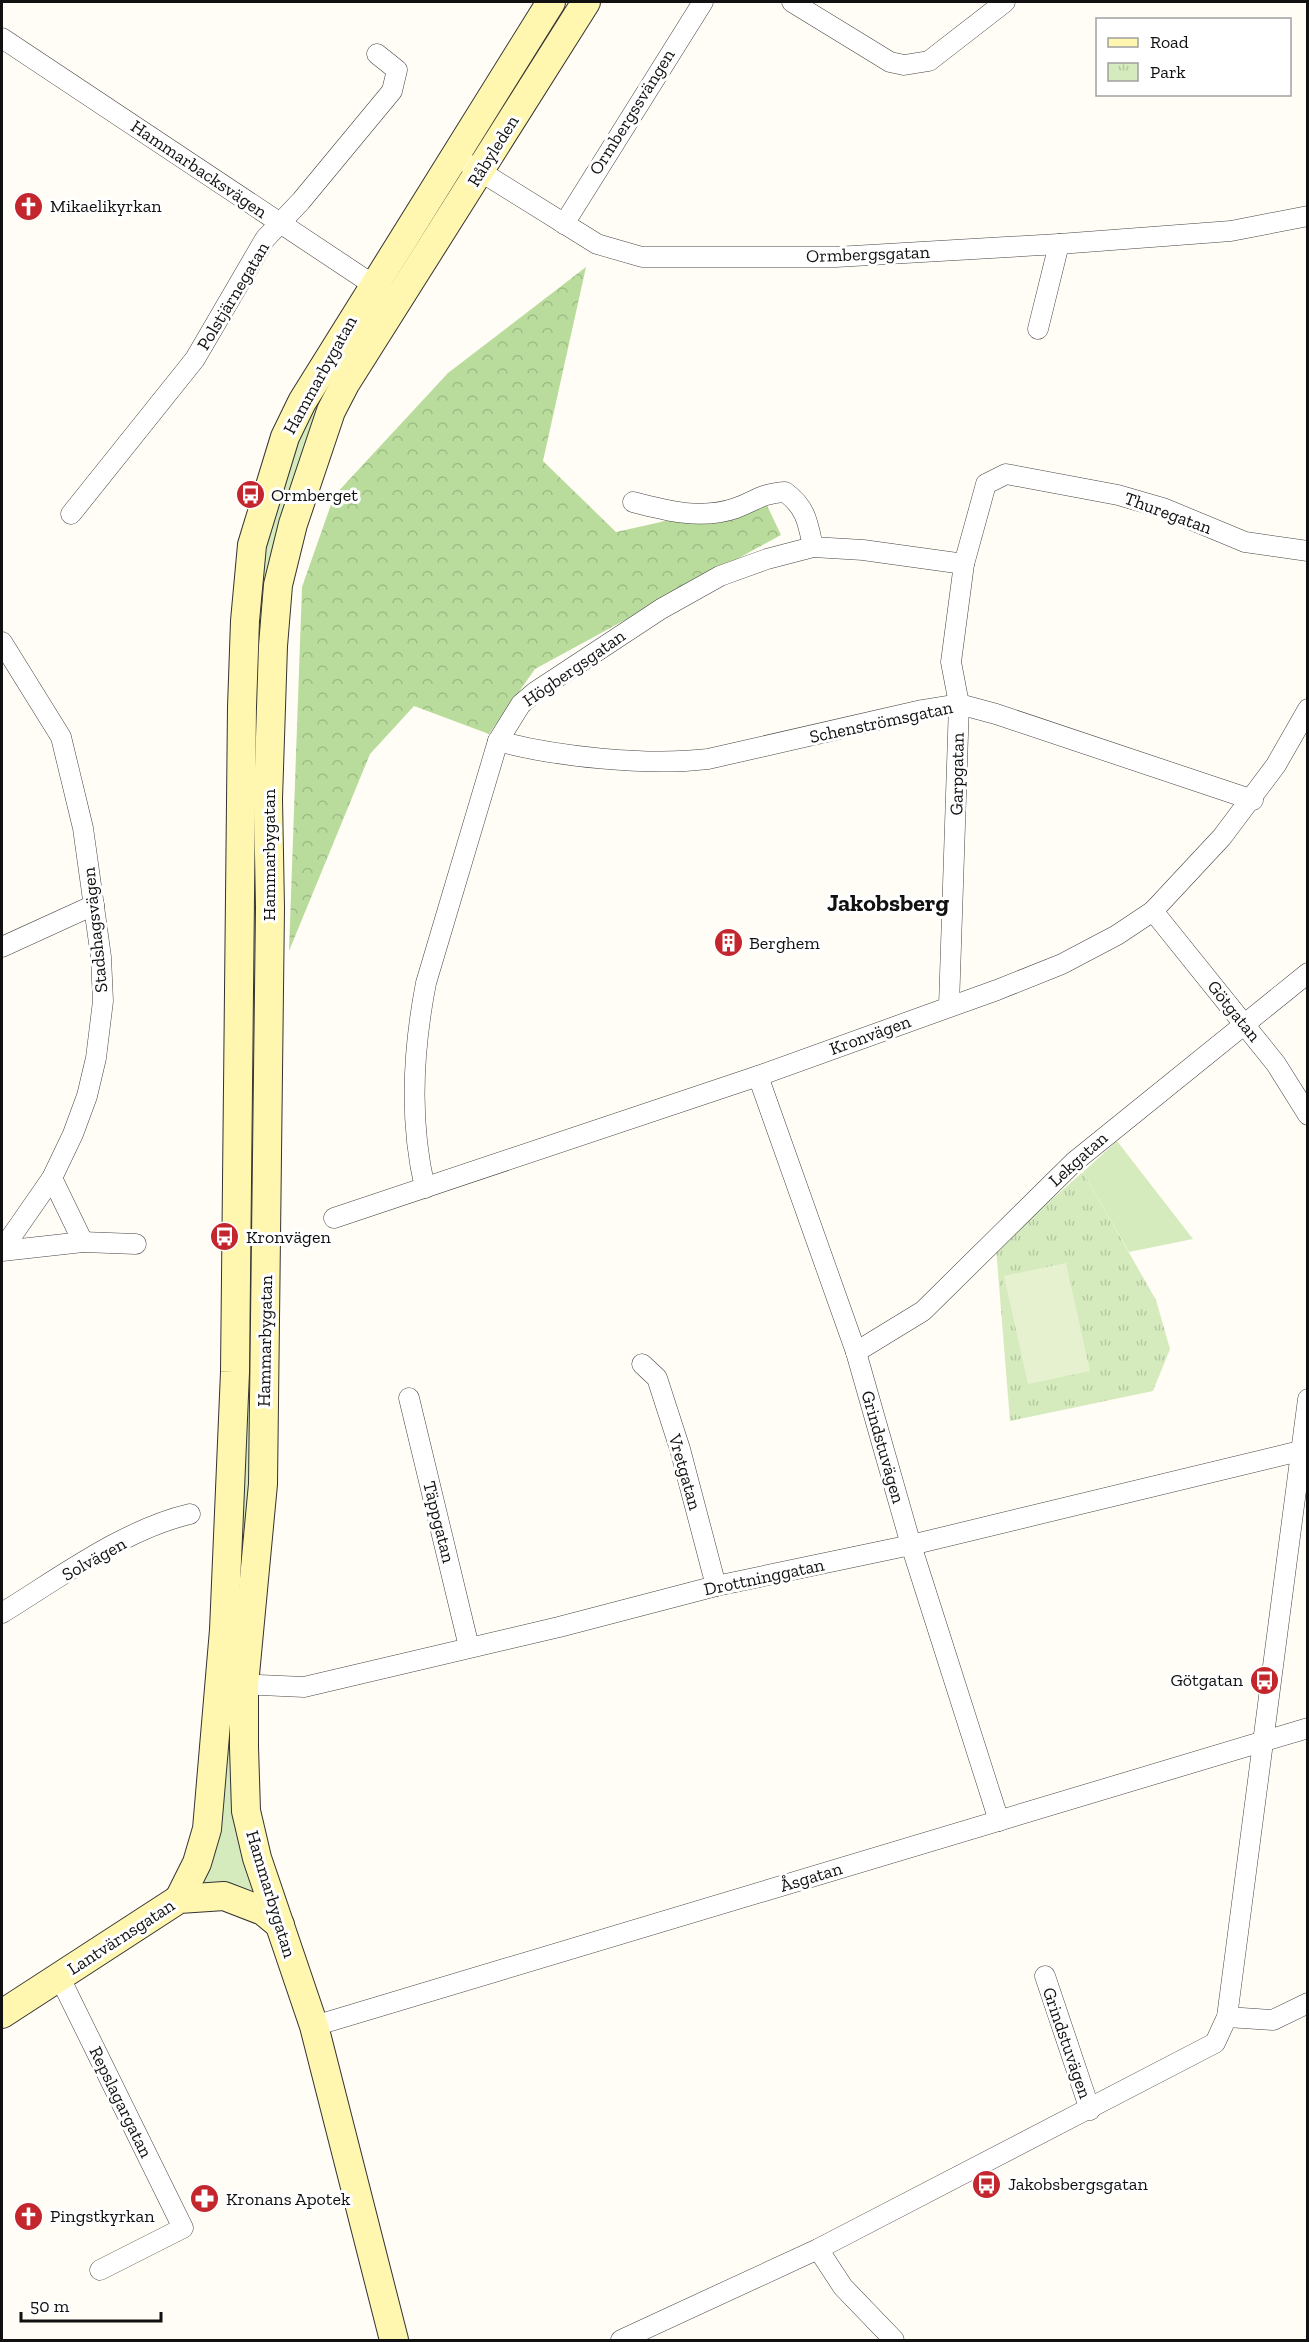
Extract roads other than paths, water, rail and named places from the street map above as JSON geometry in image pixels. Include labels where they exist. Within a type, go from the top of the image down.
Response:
[{"type":"main road","name":"Råbyleden","points":[[372,284],[550,2]]},
{"type":"main road","name":"Råbyleden","points":[[397,300],[481,171],[586,2]]},
{"type":"main road","name":"Hammarbygatan","points":[[372,284],[302,402],[285,437],[252,545],[245,621],[242,707],[232,1684],[246,1811],[257,1858],[314,2026],[395,2332]]},
{"type":"main road","name":"Hammarbygatan","points":[[179,1899],[197,1863],[207,1829],[232,1684],[262,1484],[270,908],[268,799],[278,585],[293,524],[331,411],[397,300]]},
{"type":"main road","name":"Lantvärnsgatan","points":[[2,2014],[179,1899],[224,1896],[263,1911],[280,1925]]},
{"type":"street","name":"Ormbergssvängen","points":[[564,224],[703,2]]},
{"type":"street","points":[[792,2],[890,62],[904,65],[929,61],[1005,2]]},
{"type":"street","name":"Hammarbacksvägen","points":[[2,38],[397,300]]},
{"type":"street","name":"Polstjärnegatan","points":[[71,514],[195,359],[265,239],[392,91],[397,70],[377,54]]},
{"type":"street","name":"Ormbergsgatan","points":[[454,155],[597,244],[642,257],[836,257],[1059,244],[1231,231],[1308,216]]},
{"type":"street","points":[[1038,329],[1059,244]]},
{"type":"street","name":"Thuregatan","points":[[993,478],[1006,474],[1118,495],[1163,508],[1245,542],[1308,551]]},
{"type":"street","name":"Garpgatan","points":[[949,1006],[958,704],[951,662],[964,564],[986,484],[993,478]]},
{"type":"street","points":[[633,502],[679,513],[714,513],[737,508],[763,494],[785,492],[799,502],[807,518],[813,547]]},
{"type":"street","name":"Högbergsgatan","points":[[425,1188],[419,1163],[415,1107],[418,1023],[426,983],[498,741],[521,704],[535,692],[661,609],[720,576],[767,559],[813,547],[863,550],[964,564]]},
{"type":"street","name":"Stadshagsvägen","points":[[2,642],[61,736],[83,828],[101,957],[103,1001],[96,1058],[87,1096],[74,1134],[52,1178],[2,1250]]},
{"type":"street","name":"Schenströmsgatan","points":[[498,741],[556,754],[682,762],[708,759],[922,710],[958,704],[1028,724],[1253,800]]},
{"type":"street","name":"Kronvägen","points":[[334,1218],[758,1076],[997,990],[1062,963],[1117,935],[1153,911],[1222,837],[1253,800],[1308,709]]},
{"type":"street","points":[[2,947],[94,905]]},
{"type":"street","name":"Götgatan","points":[[1153,911],[1245,1023],[1276,1064],[1308,1115]]},
{"type":"street","name":"Lekgatan","points":[[856,1352],[923,1311],[1074,1162],[1308,973]]},
{"type":"street","name":"Grindstuvägen","points":[[758,1076],[856,1352],[912,1545],[999,1821]]},
{"type":"street","points":[[52,1178],[83,1242]]},
{"type":"street","points":[[2,1250],[83,1242],[135,1244]]},
{"type":"street","name":"Vretgatan","points":[[642,1364],[657,1377],[680,1449],[717,1586]]},
{"type":"street","name":"Täppgatan","points":[[409,1398],[470,1647]]},
{"type":"street","points":[[621,2340],[818,2249],[1090,2110],[1215,2043],[1227,2017],[1262,1742],[1304,1450],[1308,1399]]},
{"type":"street","name":"Drottninggatan","points":[[232,1684],[304,1687],[717,1586],[912,1545],[1304,1450]]},
{"type":"street","name":"Solvägen","points":[[2,1613],[102,1552],[168,1519],[190,1514]]},
{"type":"street","name":"Åsgatan","points":[[314,2026],[1308,1728]]},
{"type":"street","name":"Repslagargatan","points":[[59,1976],[183,2228],[100,2270]]},
{"type":"street","name":"Grindstuvägen","points":[[1045,1976],[1090,2110]]},
{"type":"street","points":[[1227,2017],[1273,2020],[1308,2003]]},
{"type":"street","points":[[818,2249],[843,2288],[894,2340]]},
{"type":"place","name":"Mikaelikyrkan","points":[[29,206]]},
{"type":"place","name":"Ormberget","points":[[250,495]]},
{"type":"place","name":"Berghem","points":[[728,943]]},
{"type":"place","name":"Kronvägen","points":[[225,1237]]},
{"type":"place","name":"Götgatan","points":[[1264,1680]]},
{"type":"place","name":"Jakobsbergsgatan","points":[[987,2184]]},
{"type":"place","name":"Kronans Apotek","points":[[205,2199]]},
{"type":"place","name":"Pingstkyrkan","points":[[29,2216]]},
{"type":"district","name":"Jakobsberg","points":[[888,902]]}]
